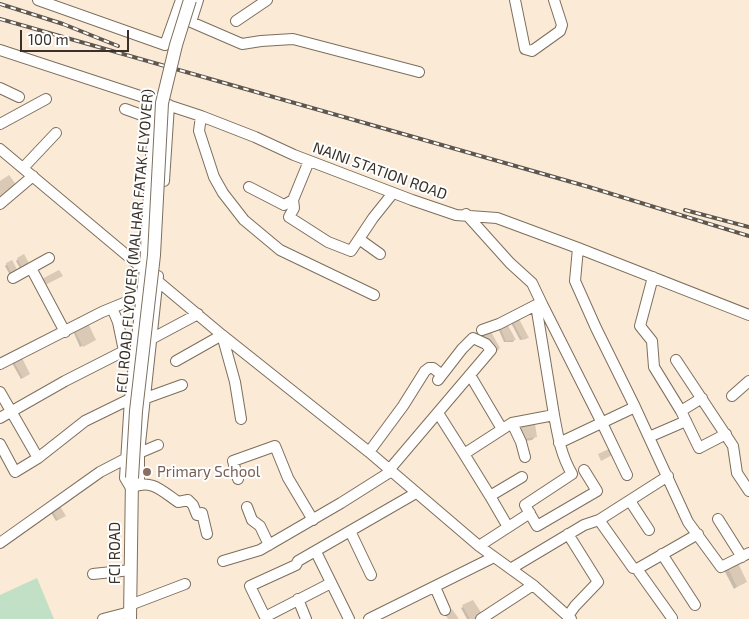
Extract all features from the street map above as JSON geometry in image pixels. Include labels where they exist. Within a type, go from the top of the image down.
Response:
[{"type":"main road","name":"FCI ROAD FLYOVER (MALHAR FATAK FLYOVER)","points":[[134,483],[136,412],[154,255],[162,103],[176,45],[190,0]]},
{"type":"main road","name":"FCI ROAD","points":[[130,612],[134,483]]},
{"type":"street","points":[[38,0],[165,44],[181,0]]},
{"type":"street","points":[[198,0],[191,22],[242,44],[292,39],[419,72]]},
{"type":"street","points":[[515,0],[525,49],[532,51],[560,31],[562,25],[554,0]]},
{"type":"street","points":[[236,21],[259,1]]},
{"type":"street","name":"NAINI STATION ROAD","points":[[0,50],[201,116],[309,161],[456,215],[466,214],[497,218],[749,315]]},
{"type":"street","points":[[0,88],[19,97]]},
{"type":"street","points":[[0,124],[46,99]]},
{"type":"street","points":[[154,100],[145,268],[130,399],[125,478],[134,483],[155,486],[178,502],[188,500],[193,505],[197,515],[205,512],[207,534]]},
{"type":"street","points":[[134,483],[153,338],[169,105]]},
{"type":"street","points":[[125,109],[153,119]]},
{"type":"street","points":[[201,116],[199,130],[214,177],[223,193],[244,220],[280,250],[374,295]]},
{"type":"street","points":[[23,168],[56,133]]},
{"type":"street","points":[[0,150],[145,268],[222,335],[369,452],[479,546],[533,585],[569,618],[575,606],[598,582],[568,534]]},
{"type":"street","points":[[309,161],[294,200],[294,208],[289,217],[328,242],[351,251],[373,218],[393,193]]},
{"type":"street","points":[[0,204],[33,176]]},
{"type":"street","points":[[249,188],[284,205],[294,200]]},
{"type":"street","points":[[466,214],[510,263],[532,283],[539,304],[602,423],[626,475]]},
{"type":"street","points":[[359,239],[380,254]]},
{"type":"street","points":[[578,248],[575,281],[596,328],[668,476],[688,522],[721,567],[746,555],[718,519]]},
{"type":"street","points":[[13,278],[49,258]]},
{"type":"street","points":[[30,268],[65,332]]},
{"type":"street","points":[[653,277],[640,326],[652,341],[654,367],[684,416],[699,448],[726,434]]},
{"type":"street","points":[[0,364],[112,308],[141,296]]},
{"type":"street","points":[[482,330],[499,324],[539,304]]},
{"type":"street","points":[[539,304],[558,443],[572,474],[525,504],[537,526],[597,491],[584,470]]},
{"type":"street","points":[[0,418],[65,381],[124,351],[118,322],[112,308]]},
{"type":"street","points":[[153,338],[198,314]]},
{"type":"street","points":[[176,360],[222,335]]},
{"type":"street","points":[[222,335],[235,382],[241,419]]},
{"type":"street","points":[[223,561],[260,550],[313,520],[390,471],[491,350],[486,344],[473,338],[440,378],[433,368],[425,371],[403,406],[369,452]]},
{"type":"street","points":[[676,360],[733,446],[737,473],[749,492]]},
{"type":"street","points":[[470,375],[502,429]]},
{"type":"street","points":[[732,396],[749,381]]},
{"type":"street","points":[[146,398],[182,385]]},
{"type":"street","points":[[0,392],[38,458]]},
{"type":"street","points":[[649,437],[684,416],[702,398]]},
{"type":"street","points":[[0,444],[15,472],[38,458],[86,421],[130,399]]},
{"type":"street","points":[[558,443],[635,407]]},
{"type":"street","points":[[438,413],[508,528]]},
{"type":"street","points":[[464,454],[512,423],[554,415]]},
{"type":"street","points":[[512,423],[525,457]]},
{"type":"street","points":[[139,453],[158,445]]},
{"type":"street","points":[[238,479],[233,461],[275,446],[288,478],[313,520]]},
{"type":"street","points":[[2,537],[100,472],[125,459]]},
{"type":"street","points":[[512,568],[584,525],[599,520],[668,476]]},
{"type":"street","points":[[490,496],[522,477]]},
{"type":"street","points":[[331,584],[298,599],[266,618],[250,586],[296,565],[298,561],[416,493]]},
{"type":"street","points":[[630,500],[649,530]]},
{"type":"street","points":[[247,507],[252,520],[260,526],[269,545]]},
{"type":"street","points":[[479,546],[530,513]]},
{"type":"street","points":[[599,520],[672,618]]},
{"type":"street","points":[[350,531],[371,576]]},
{"type":"street","points":[[637,569],[698,534]]},
{"type":"street","points":[[316,552],[349,619]]},
{"type":"street","points":[[662,554],[694,605]]},
{"type":"street","points":[[369,619],[436,587],[494,556]]},
{"type":"street","points":[[93,574],[131,570]]},
{"type":"street","points":[[103,619],[130,612],[185,584]]},
{"type":"street","points":[[481,619],[533,585]]},
{"type":"street","points":[[436,587],[445,610]]},
{"type":"street","points":[[298,599],[306,619]]},
{"type":"green space","points":[[37,578],[54,619],[0,619],[0,595]]},
{"type":"building","points":[[9,175],[17,186],[0,199],[0,181]]},
{"type":"building","points":[[24,254],[31,267],[24,271],[17,258]]},
{"type":"building","points":[[12,260],[19,273],[13,276],[6,263]]},
{"type":"building","points":[[59,270],[63,276],[43,286],[40,280]]},
{"type":"building","points":[[518,317],[529,338],[522,339],[512,320]]},
{"type":"building","points":[[87,321],[96,340],[83,347],[74,329]]},
{"type":"building","points":[[506,322],[516,340],[506,341],[499,325]]},
{"type":"building","points":[[490,330],[500,348],[497,351],[475,335]]},
{"type":"building","points":[[21,356],[30,374],[23,378],[13,360]]},
{"type":"building","points":[[535,424],[537,437],[521,439],[514,426]]},
{"type":"building","points":[[611,448],[614,454],[601,461],[598,454]]},
{"type":"building","points":[[58,503],[66,516],[58,520],[51,508]]},
{"type":"building","points":[[737,561],[747,582],[737,587],[727,566]]},
{"type":"building","points":[[473,600],[484,617],[480,619],[470,619],[462,605]]},
{"type":"building","points":[[452,609],[459,619],[448,619],[444,613]]},
{"type":"railway","points":[[0,4],[63,24],[118,46]]},
{"type":"railway","points":[[0,19],[589,187],[749,236]]},
{"type":"railway","points":[[685,210],[749,227]]},
{"type":"place","name":"Primary School","points":[[147,472]]}]
